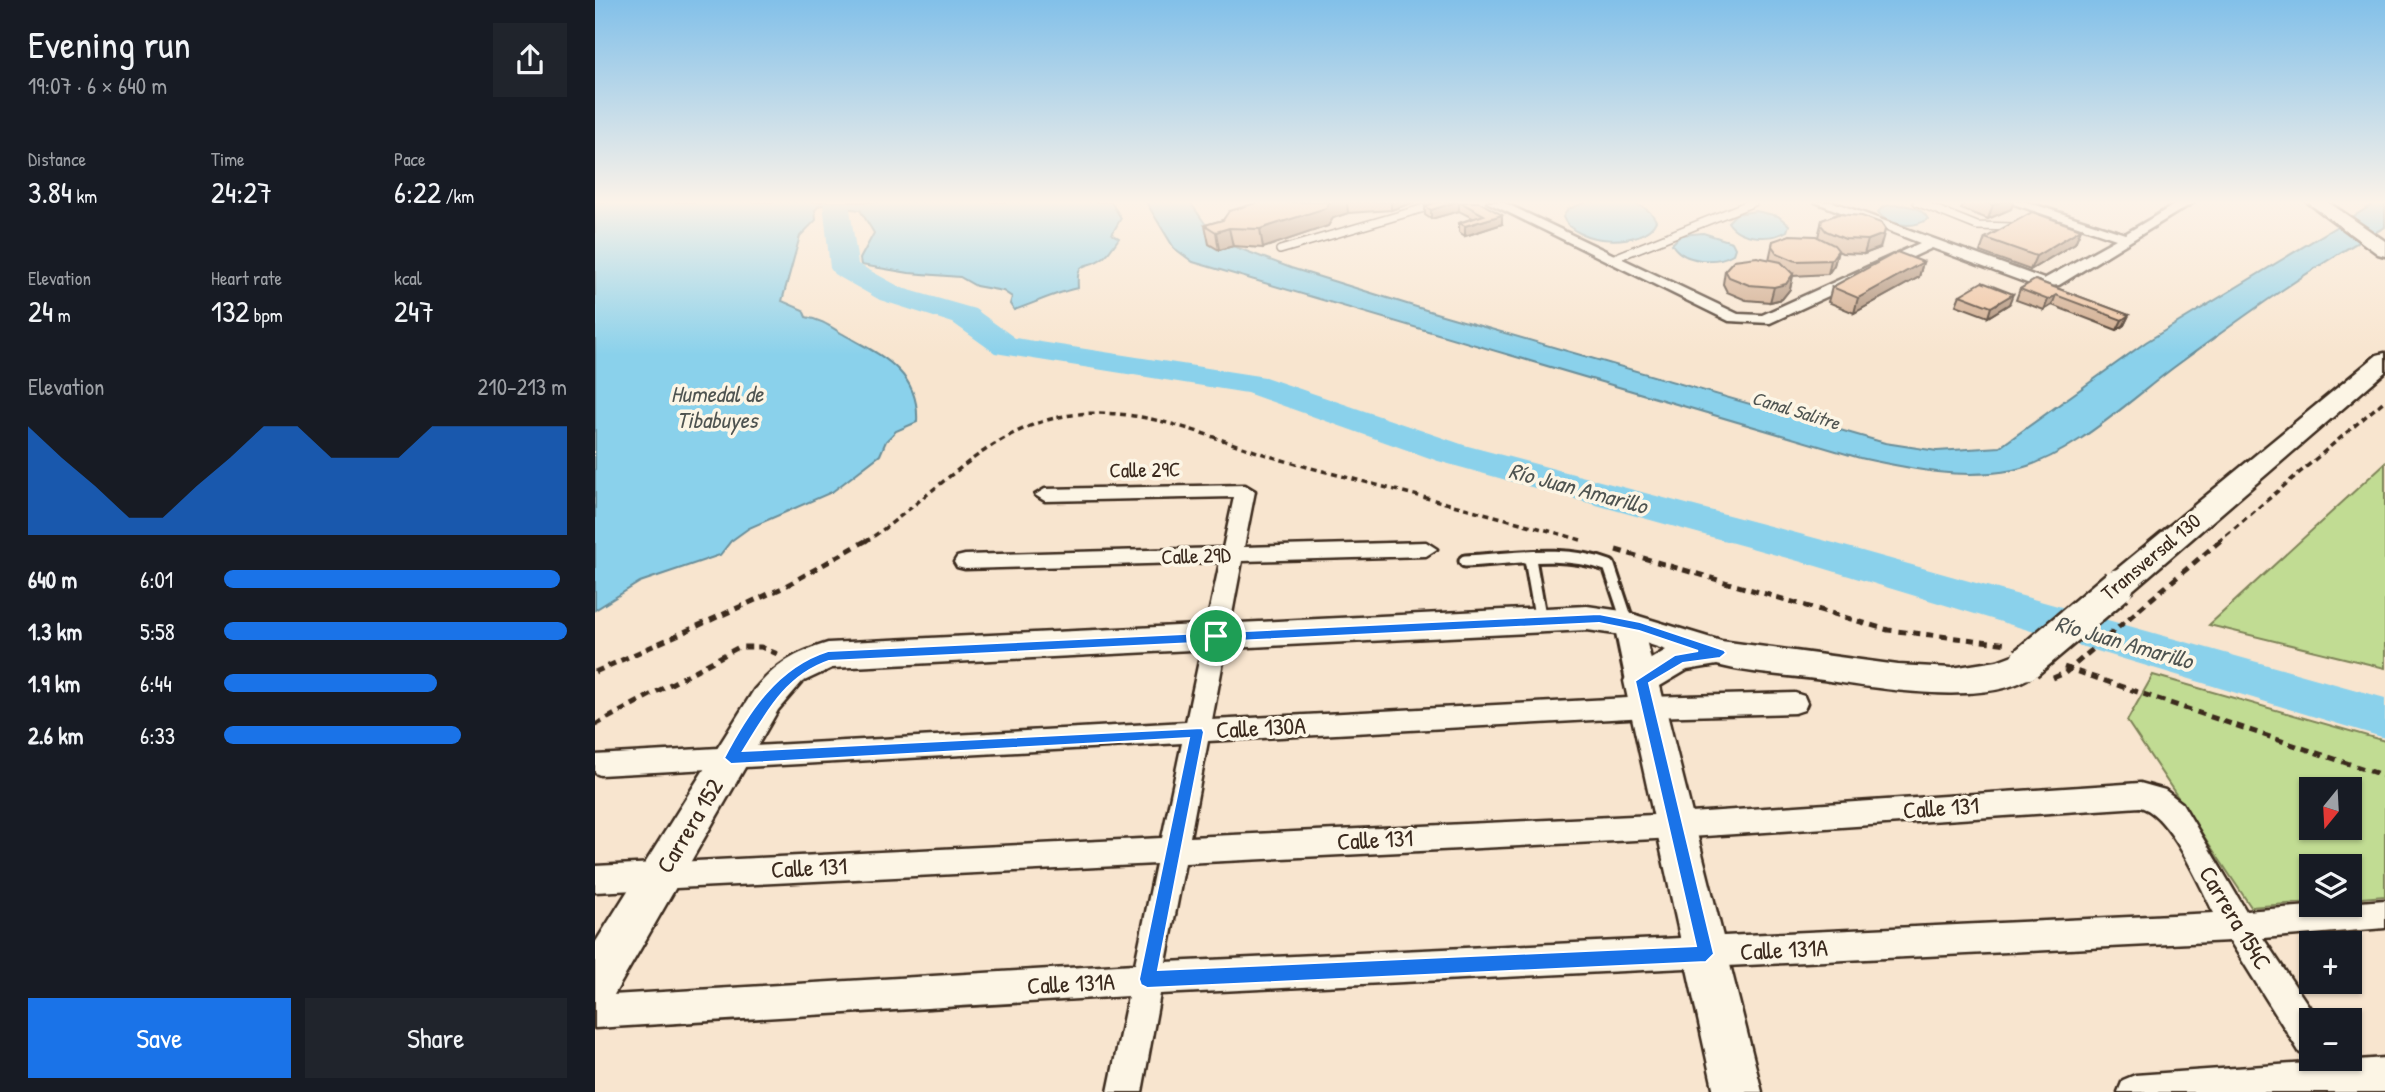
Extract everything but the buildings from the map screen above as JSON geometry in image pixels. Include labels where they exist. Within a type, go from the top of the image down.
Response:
[{"type":"main road","name":"Transversal 130","points":[[790,674],[809,663],[845,654],[1599,618],[1628,623],[1720,653],[1941,680],[1990,676],[2011,671],[2026,663],[2385,360]]},
{"type":"main road","name":"Transversal 130","points":[[1644,694],[1680,658],[1720,653]]},
{"type":"main road","name":"Carrera 152","points":[[595,984],[766,700],[790,674]]},
{"type":"main road","points":[[1644,694],[1738,1092]]},
{"type":"street","points":[[1599,253],[1735,318],[1750,322],[1764,320],[1909,253]]},
{"type":"street","points":[[1958,253],[2043,284],[2055,282],[2102,253]]},
{"type":"street","name":"Calle 29C","points":[[1045,495],[1245,490],[1232,555]]},
{"type":"street","name":"Calle 29D","points":[[965,562],[1426,549]]},
{"type":"street","points":[[1125,1092],[1232,555]]},
{"type":"street","points":[[1628,623],[1644,694]]},
{"type":"street","name":"Calle 130A","points":[[600,764],[1197,732],[1644,694],[1795,703]]},
{"type":"street","name":"Calle 131","points":[[595,879],[1675,826],[2123,795],[2155,798]]},
{"type":"street","name":"Carrera 154C","points":[[2155,798],[2172,811],[2238,926],[2299,1021]]},
{"type":"street","name":"Calle 131A","points":[[595,1012],[1147,979],[1706,954],[2238,926],[2385,914]]},
{"type":"street","points":[[2135,1092],[2334,1076],[2385,1075]]},
{"type":"lane","points":[[1612,259],[1627,253]]},
{"type":"lane","points":[[1465,561],[1576,557],[1609,566],[1628,623]]},
{"type":"lane","points":[[1530,559],[1541,621]]},
{"type":"path","points":[[2065,673],[2385,400]]},
{"type":"path","points":[[595,725],[685,673],[739,647],[761,646],[775,652],[786,660],[790,674]]},
{"type":"green space","points":[[2385,463],[2385,668],[2209,625]]},
{"type":"green space","points":[[2153,675],[2385,741],[2385,896],[2362,898],[2362,854],[2299,854],[2299,903],[2251,907],[2127,721]]},
{"type":"water","name":"Humedal de Tibabuyes","points":[[595,253],[795,253],[782,301],[803,310],[806,317],[828,325],[869,348],[894,366],[912,389],[917,422],[896,431],[886,441],[880,455],[832,492],[749,528],[731,541],[720,555],[640,582],[595,610]]},
{"type":"water","name":"Humedal de Tibabuyes","points":[[863,253],[1108,253],[1098,261],[1081,268],[1078,288],[1014,310],[1010,304],[1012,297],[1003,291],[976,286],[960,277],[909,273],[861,265]]},
{"type":"water","name":"Canal Salitre","points":[[1181,253],[1251,253],[1439,314],[1885,443],[1937,451],[2000,447],[2146,342],[2293,253],[2340,253],[2250,312],[2076,442],[2034,464],[2013,470],[1974,474],[1917,469],[1860,458],[1193,262]]},
{"type":"water","points":[[1681,253],[1733,253],[1709,260]]},
{"type":"waterway","name":"Río Juan Amarillo","points":[[842,253],[844,268],[891,294],[964,316],[1006,346],[1253,384],[1451,453],[1830,556],[2385,718]]},
{"type":"route","points":[[1599,618],[1640,627],[1720,653],[1680,658],[1641,681],[1706,954],[1147,979],[1197,732],[731,758],[766,700],[778,686],[790,674],[828,656],[1216,636],[1599,618]]}]
